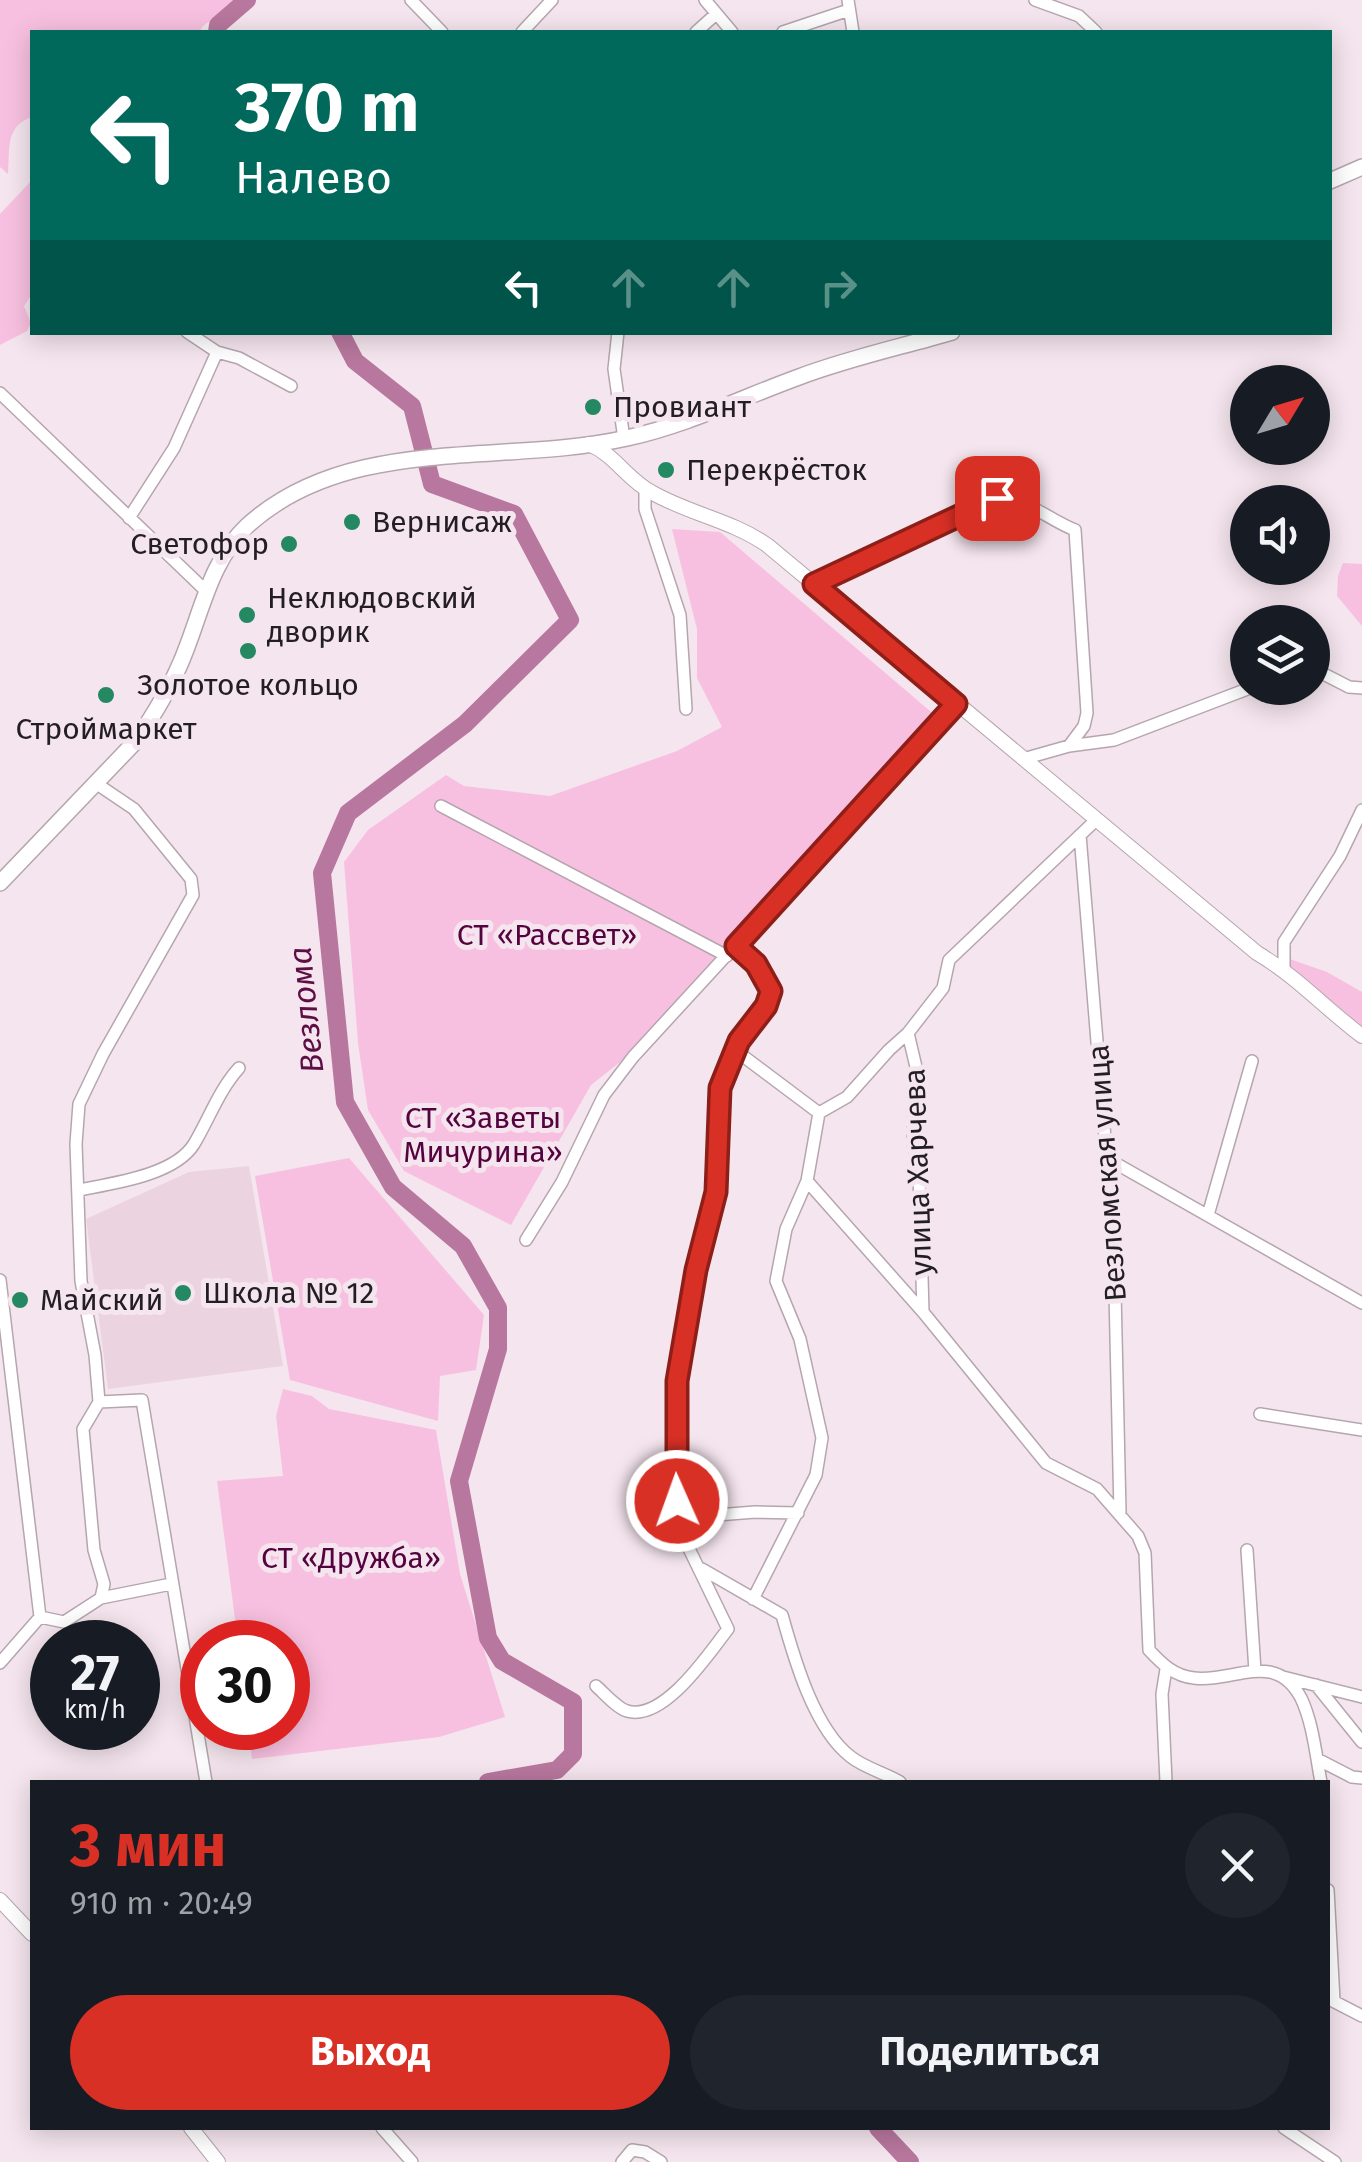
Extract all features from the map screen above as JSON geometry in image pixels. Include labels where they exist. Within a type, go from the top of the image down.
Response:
[{"type":"main road","points":[[1332,180],[1362,166]]},
{"type":"main road","points":[[0,884],[97,784],[153,716],[182,661],[207,592],[234,540],[260,516],[309,488],[395,463],[590,444],[667,428],[834,364],[941,335]]},
{"type":"street","points":[[412,0],[440,30]]},
{"type":"street","points":[[524,30],[552,0]]},
{"type":"street","points":[[705,0],[730,30]]},
{"type":"street","points":[[1034,0],[1079,16],[1094,30]]},
{"type":"street","points":[[788,30],[849,5],[853,30]]},
{"type":"street","points":[[698,30],[716,14]]},
{"type":"street","points":[[192,335],[218,352],[239,358],[291,386]]},
{"type":"street","points":[[615,460],[624,439],[614,369],[618,335]]},
{"type":"street","points":[[130,518],[174,448],[218,352]]},
{"type":"street","points":[[0,393],[207,592]]},
{"type":"street","points":[[590,444],[609,453],[645,489],[748,532],[932,674],[956,704],[1257,953],[1284,968],[1362,1036]]},
{"type":"street","points":[[645,489],[646,509],[680,614],[686,709]]},
{"type":"street","points":[[814,584],[997,498],[1018,500],[1051,521],[1075,530],[1088,713],[1084,726],[1068,746]]},
{"type":"street","points":[[1330,677],[1349,687],[1362,688]]},
{"type":"street","points":[[1023,759],[1068,746],[1114,740],[1230,696]]},
{"type":"street","points":[[526,1240],[562,1182],[604,1095],[633,1057],[956,704]]},
{"type":"street","points":[[97,784],[134,809],[191,879],[193,896],[80,1098],[76,1144],[82,1281],[99,1402],[83,1429],[92,1538],[104,1584],[101,1598]]},
{"type":"street","points":[[441,806],[756,964],[771,991],[766,1006],[735,1050],[720,1088],[716,1192],[696,1270],[677,1381],[675,1452],[679,1518],[686,1545],[728,1629],[679,1691],[641,1712],[624,1711],[596,1686]]},
{"type":"street","points":[[1284,968],[1284,942],[1340,856],[1362,810]]},
{"type":"street","points":[[753,1598],[816,1475],[822,1438],[800,1339],[776,1281],[786,1230],[806,1181],[820,1114],[847,1097],[908,1033],[943,988],[948,960],[1096,820]]},
{"type":"street","name":"Везломская улица","points":[[1080,835],[1114,1248],[1120,1512]]},
{"type":"street","name":"улица Харчева","points":[[908,1033],[916,1067],[913,1142],[919,1174],[923,1312]]},
{"type":"street","points":[[735,1050],[820,1114]]},
{"type":"street","points":[[1208,1215],[1252,1060]]},
{"type":"street","points":[[79,1190],[172,1166],[187,1155],[239,1068]]},
{"type":"street","points":[[1108,1159],[1362,1303]]},
{"type":"street","points":[[806,1181],[923,1312],[1046,1464],[1097,1490],[1138,1536],[1145,1553],[1149,1650],[1166,1669],[1195,1678],[1268,1671],[1288,1680],[1302,1700],[1321,1780]]},
{"type":"street","points":[[0,1280],[4,1361],[40,1617],[0,1662]]},
{"type":"street","points":[[99,1402],[142,1400],[206,1780]]},
{"type":"street","points":[[1260,1414],[1362,1430]]},
{"type":"street","points":[[679,1518],[798,1513]]},
{"type":"street","points":[[1247,1550],[1255,1671]]},
{"type":"street","points":[[698,1567],[782,1615],[793,1654],[826,1730],[851,1757],[896,1780]]},
{"type":"street","points":[[40,1617],[64,1622],[101,1598],[171,1584]]},
{"type":"street","points":[[718,1605],[731,1592],[740,1591]]},
{"type":"street","points":[[1166,1669],[1162,1726],[1166,1780]]},
{"type":"street","points":[[1279,1676],[1362,1697]]},
{"type":"street","points":[[1316,1685],[1362,1742]]},
{"type":"street","points":[[1317,1759],[1352,1778],[1362,1778]]},
{"type":"street","points":[[0,1900],[30,1926]]},
{"type":"street","points":[[1330,1963],[1331,2000],[1362,2016]]},
{"type":"street","points":[[193,2130],[218,2162]]},
{"type":"street","points":[[384,2130],[412,2162]]},
{"type":"street","points":[[1287,2130],[1335,2162]]},
{"type":"street","points":[[622,2162],[632,2150],[660,2162]]},
{"type":"shaded area","name":"Школа № 12","points":[[249,1166],[283,1366],[108,1389],[86,1219],[189,1172]]},
{"type":"green space","points":[[0,0],[236,0],[201,30],[30,30],[30,118],[13,132],[8,174],[0,167]]},
{"type":"green space","points":[[30,182],[30,297],[24,306],[30,325],[27,331],[0,345],[0,214]]},
{"type":"green space","name":"СТ «Рассвет»","points":[[672,529],[720,532],[937,717],[624,1059],[591,1085],[511,1225],[404,1171],[368,1110],[358,1043],[344,862],[368,830],[446,775],[464,786],[550,796],[677,751],[722,727],[697,678],[697,629]]},
{"type":"green space","points":[[1343,563],[1362,564],[1362,626],[1337,596]]},
{"type":"green space","points":[[1287,958],[1327,972],[1362,992],[1362,1028],[1284,969]]},
{"type":"green space","points":[[349,1158],[484,1315],[476,1370],[440,1376],[438,1421],[290,1380],[255,1176]]},
{"type":"green space","name":"СТ «Дружба»","points":[[283,1389],[312,1396],[329,1409],[436,1430],[460,1574],[505,1717],[439,1737],[252,1759],[251,1750],[310,1750],[310,1620],[235,1620],[217,1481],[283,1476],[276,1416]]},
{"type":"waterway","name":"Везлома","points":[[217,30],[218,25],[247,0]]},
{"type":"waterway","name":"Везлома","points":[[342,335],[355,361],[412,406],[432,484],[514,514],[570,620],[465,724],[348,813],[322,873],[345,1102],[393,1187],[463,1246],[498,1308],[498,1349],[459,1481],[488,1638],[502,1661],[573,1702],[573,1754],[557,1770],[500,1780]]},
{"type":"waterway","name":"Везлома","points":[[880,2130],[910,2162]]},
{"type":"place","name":"Провиант","points":[[593,407]]},
{"type":"place","name":"Перекрёсток","points":[[666,470]]},
{"type":"place","name":"Вернисаж","points":[[352,522]]},
{"type":"place","name":"Светофор","points":[[289,544]]},
{"type":"place","name":"Неклюдовский дворик","points":[[247,615]]},
{"type":"place","name":"Золотое кольцо","points":[[248,651]]},
{"type":"place","name":"Строймаркет","points":[[106,695]]},
{"type":"place","name":"Школа № 12","points":[[183,1293]]},
{"type":"place","name":"Майский","points":[[20,1300]]},
{"type":"route","points":[[677,1501],[677,1381],[696,1270],[716,1192],[720,1088],[729,1060],[766,1006],[771,991],[756,964],[736,946],[956,704],[814,584],[997,498]]},
{"type":"park label","name":"СТ «Заветы Мичурина»","points":[[483,1135]]}]
